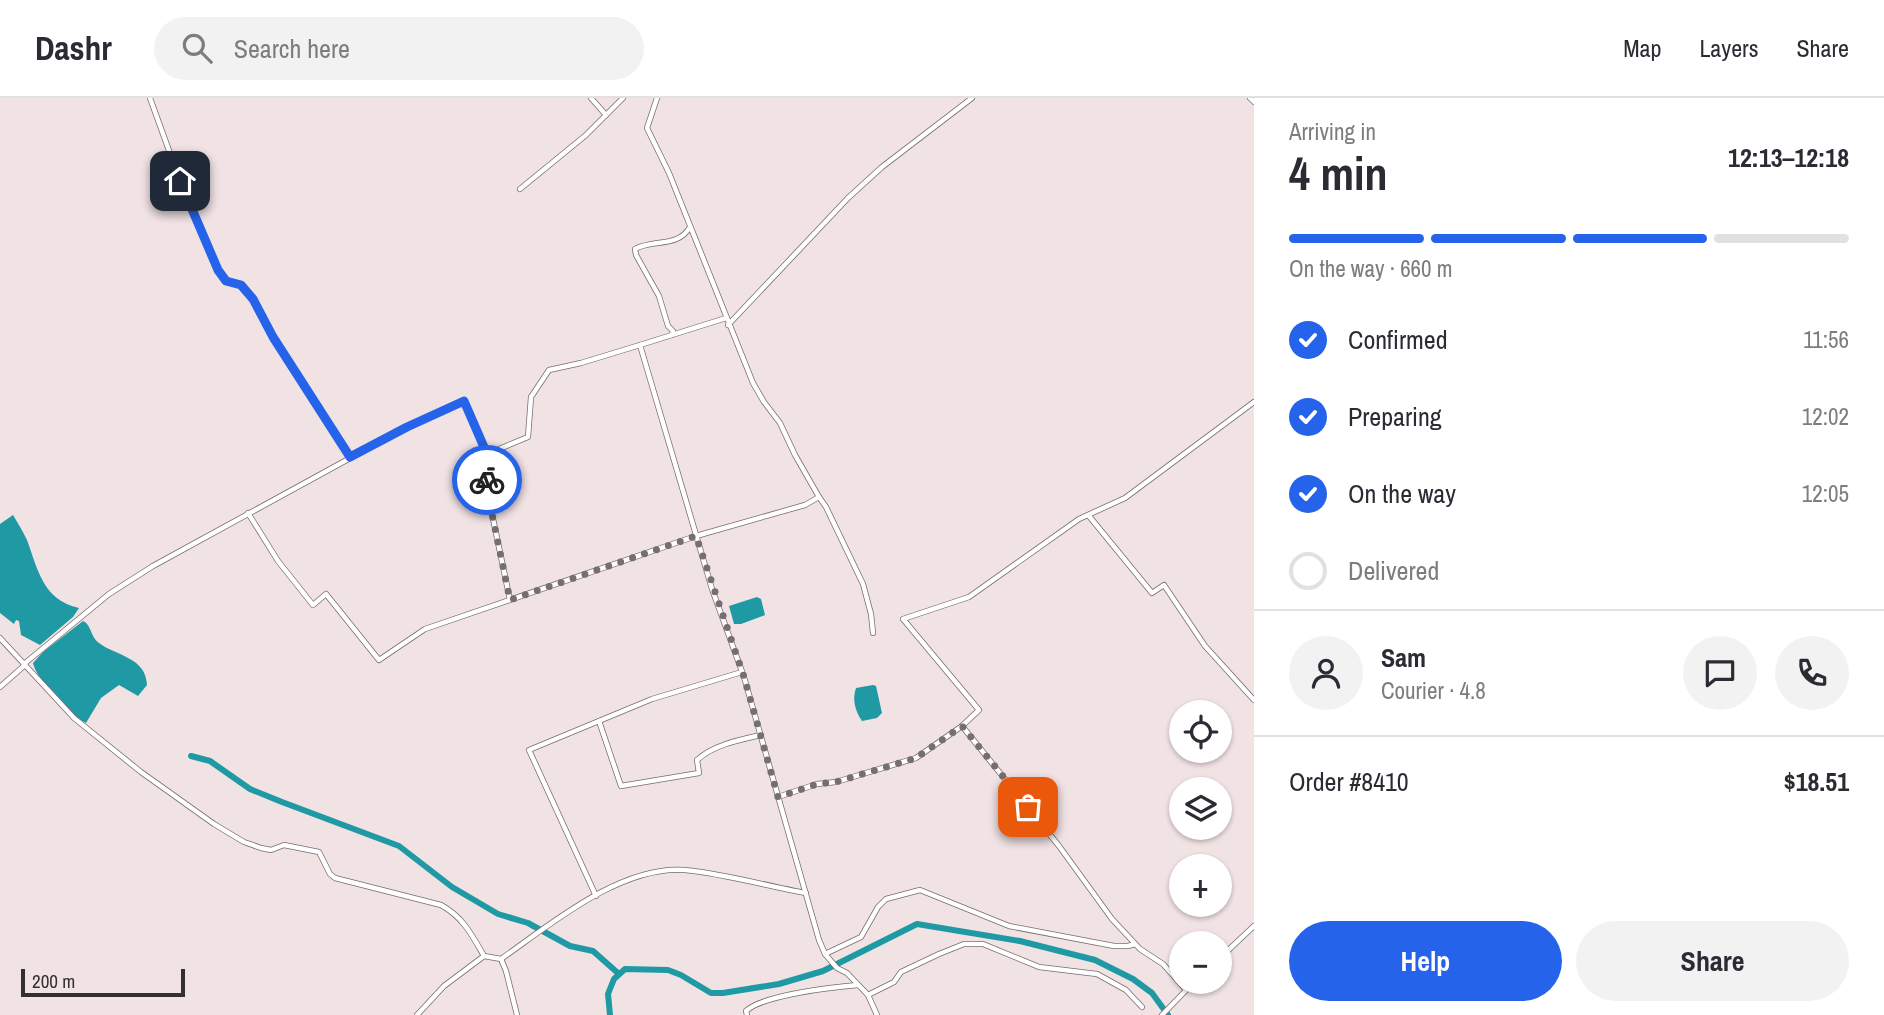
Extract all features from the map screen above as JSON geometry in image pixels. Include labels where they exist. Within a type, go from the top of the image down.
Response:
[{"type":"street","points":[[150,98],[180,181],[218,270],[226,281],[241,285],[253,299],[273,337],[350,457]]},
{"type":"street","points":[[591,98],[606,115]]},
{"type":"street","points":[[520,189],[586,135],[623,98]]},
{"type":"street","points":[[657,98],[647,128],[669,173],[753,383],[780,423],[795,455],[827,507],[863,584],[872,614],[873,633]]},
{"type":"street","points":[[728,325],[848,198],[882,167],[972,98]]},
{"type":"street","points":[[1250,98],[1254,102]]},
{"type":"street","points":[[672,335],[673,331],[668,326],[659,296],[635,255],[635,249],[675,241],[687,233],[690,227]]},
{"type":"street","points":[[487,454],[528,438],[531,397],[549,370],[581,363],[726,318]]},
{"type":"street","points":[[639,345],[696,536],[761,735],[825,954],[868,995],[877,1015]]},
{"type":"street","points":[[0,687],[109,594],[247,513],[350,457],[464,401],[487,454],[487,490],[510,600]]},
{"type":"street","points":[[778,797],[916,758],[962,726],[979,710],[903,619],[969,597],[1079,519],[1125,498],[1254,402]]},
{"type":"street","points":[[247,513],[278,561],[313,605],[326,594],[379,660],[425,629],[696,536],[805,505],[819,497]]},
{"type":"street","points":[[1089,516],[1152,593],[1164,585],[1205,646],[1254,701]]},
{"type":"street","points":[[0,638],[74,718],[141,772],[214,824],[244,842],[261,848],[271,850],[284,845],[319,852],[330,874],[335,878],[441,905],[455,912],[465,923],[484,956]]},
{"type":"street","points":[[596,895],[529,750],[652,699],[742,673]]},
{"type":"street","points":[[599,721],[621,786],[699,772],[697,760],[711,751],[761,735]]},
{"type":"street","points":[[962,726],[1059,846],[1112,919],[1135,944],[1169,971]]},
{"type":"street","points":[[417,1015],[444,986],[484,956],[501,959],[563,913],[596,895],[651,873],[684,870],[806,894]]},
{"type":"street","points":[[825,954],[861,937],[878,907],[886,899],[920,890],[1009,926],[1114,946],[1135,944]]},
{"type":"street","points":[[1232,947],[1254,926]]},
{"type":"street","points":[[868,995],[894,982],[901,972],[939,954],[964,944],[983,944],[1039,967],[1097,975],[1126,990],[1142,1007]]},
{"type":"street","points":[[501,959],[517,1015]]},
{"type":"street","points":[[747,1015],[746,1011],[758,1003],[840,986],[858,985]]},
{"type":"street","points":[[1162,1015],[1183,994]]},
{"type":"water","points":[[13,515],[50,591],[67,604],[79,608],[73,617],[40,645],[21,635],[19,621],[16,620],[14,624],[0,613],[0,524]]},
{"type":"water","points":[[757,597],[761,599],[765,615],[734,624],[729,606]]},
{"type":"water","points":[[83,621],[99,643],[129,658],[141,668],[147,685],[138,696],[119,685],[101,698],[86,723],[55,696],[40,678],[33,663]]},
{"type":"water","points":[[876,686],[882,713],[877,718],[862,721],[855,705],[856,688]]},
{"type":"waterway","points":[[191,756],[210,761],[250,789],[399,846],[452,887],[498,914],[528,923],[570,946],[593,951],[619,974]]},
{"type":"waterway","points":[[610,1015],[608,994],[614,979],[625,969],[668,970],[711,993],[723,993],[779,984],[823,971],[917,924],[1020,941],[1095,960],[1133,979],[1152,993],[1168,1015]]},
{"type":"way so far","points":[[487,480],[510,600],[696,536],[744,677],[778,797],[916,758],[962,726],[1028,807]]},
{"type":"route","points":[[180,181],[218,270],[229,284],[241,285],[253,299],[273,337],[350,457],[464,401],[487,454],[487,480]]}]
